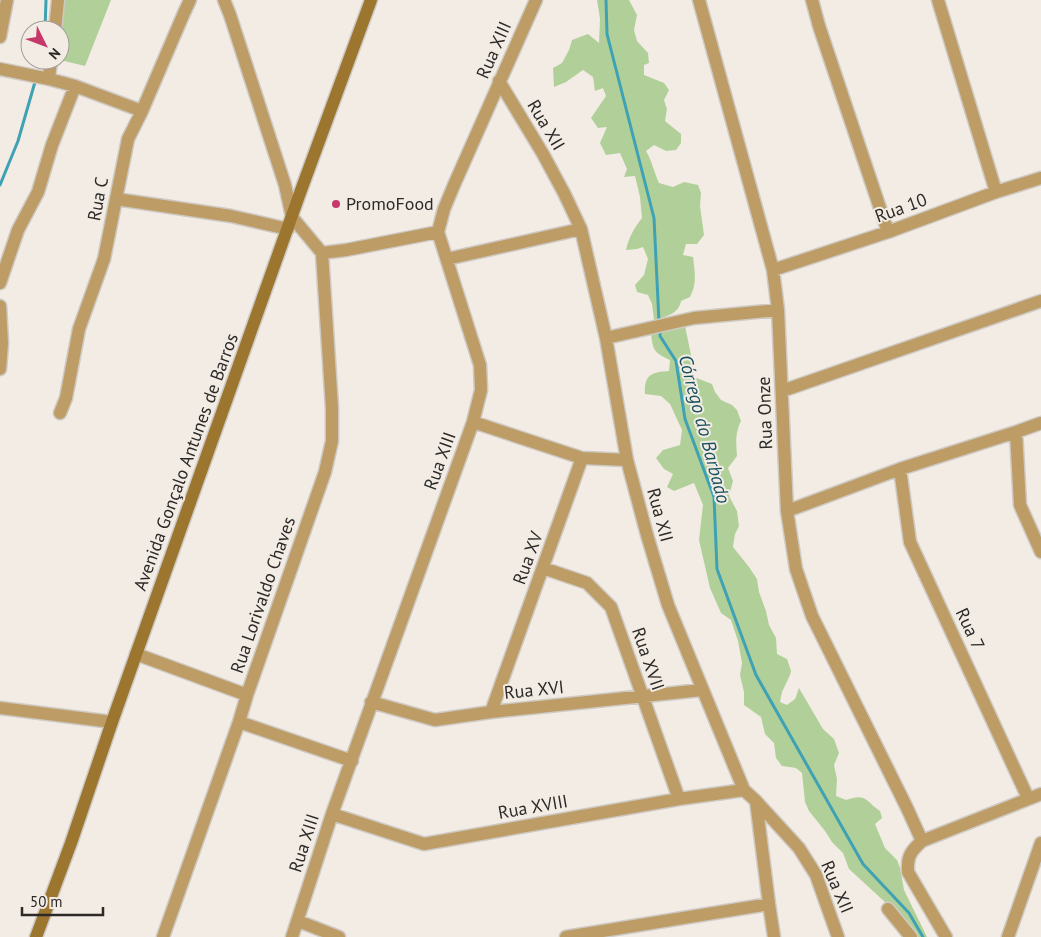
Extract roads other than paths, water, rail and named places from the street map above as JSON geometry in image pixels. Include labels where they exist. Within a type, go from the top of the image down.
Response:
[{"type":"main road","name":"Avenida Gonçalo Antunes de Barros","points":[[36,937],[370,0]]},
{"type":"street","points":[[0,37],[7,0]]},
{"type":"street","points":[[56,20],[58,0]]},
{"type":"street","name":"Rua C","points":[[60,413],[66,398],[79,329],[104,259],[128,139],[190,0]]},
{"type":"street","points":[[224,0],[285,185],[290,223]]},
{"type":"street","name":"Rua XIII","points":[[292,937],[371,702],[473,422],[481,390],[480,365],[438,232],[444,209],[536,0]]},
{"type":"street","name":"Rua Onze","points":[[699,0],[773,270],[778,310],[787,511],[796,569],[812,616],[922,841]]},
{"type":"street","points":[[812,0],[888,232]]},
{"type":"street","points":[[938,0],[996,192]]},
{"type":"street","points":[[0,69],[74,86],[142,111]]},
{"type":"street","points":[[49,79],[50,70]]},
{"type":"street","name":"Rua XII","points":[[499,81],[543,154],[581,230],[606,338],[627,460],[668,605],[744,790],[800,848],[816,875],[838,937]]},
{"type":"street","points":[[0,283],[18,230],[38,192],[52,145],[74,86]]},
{"type":"street","name":"Rua 10","points":[[773,270],[1041,178]]},
{"type":"street","points":[[116,200],[290,223],[322,253],[438,232]]},
{"type":"street","points":[[447,259],[581,230]]},
{"type":"street","name":"Rua Lorivaldo Chaves","points":[[163,937],[239,722],[246,694],[325,472],[332,441],[332,408],[322,253]]},
{"type":"street","points":[[782,391],[1041,301]]},
{"type":"street","points":[[0,306],[2,343],[0,370]]},
{"type":"street","points":[[606,338],[694,318],[778,310]]},
{"type":"street","points":[[473,422],[582,458],[627,460]]},
{"type":"street","points":[[787,511],[900,469],[1041,423]]},
{"type":"street","points":[[1016,432],[1020,505],[1040,548]]},
{"type":"street","name":"Rua XV","points":[[492,712],[582,458]]},
{"type":"street","name":"Rua 7","points":[[900,469],[910,542],[1028,798]]},
{"type":"street","name":"Rua XVII","points":[[543,568],[587,583],[611,607],[679,799]]},
{"type":"street","points":[[136,654],[246,694]]},
{"type":"street","name":"Rua XVI","points":[[371,702],[435,720],[492,712],[702,690]]},
{"type":"street","points":[[0,708],[112,722]]},
{"type":"street","points":[[239,722],[352,761]]},
{"type":"street","name":"Rua XVIII","points":[[332,814],[424,844],[679,799],[744,790]]},
{"type":"street","points":[[946,937],[908,872],[907,862],[911,851],[922,841],[1041,794]]},
{"type":"street","points":[[756,801],[774,937]]},
{"type":"street","points":[[1008,937],[1041,843]]},
{"type":"street","points":[[566,937],[769,904]]},
{"type":"street","points":[[888,909],[912,937]]},
{"type":"street","points":[[298,921],[339,937]]},
{"type":"waterway","points":[[45,20],[46,0]]},
{"type":"waterway","name":"Córrego do Barbado","points":[[606,0],[607,34],[654,218],[659,322]]},
{"type":"waterway","points":[[0,185],[18,141],[35,82]]},
{"type":"waterway","name":"Córrego do Barbado","points":[[660,330],[660,336],[676,361],[685,419],[714,497],[717,569],[756,675],[863,864],[909,913],[923,937]]},
{"type":"place","name":"PromoFood","points":[[336,204]]}]
